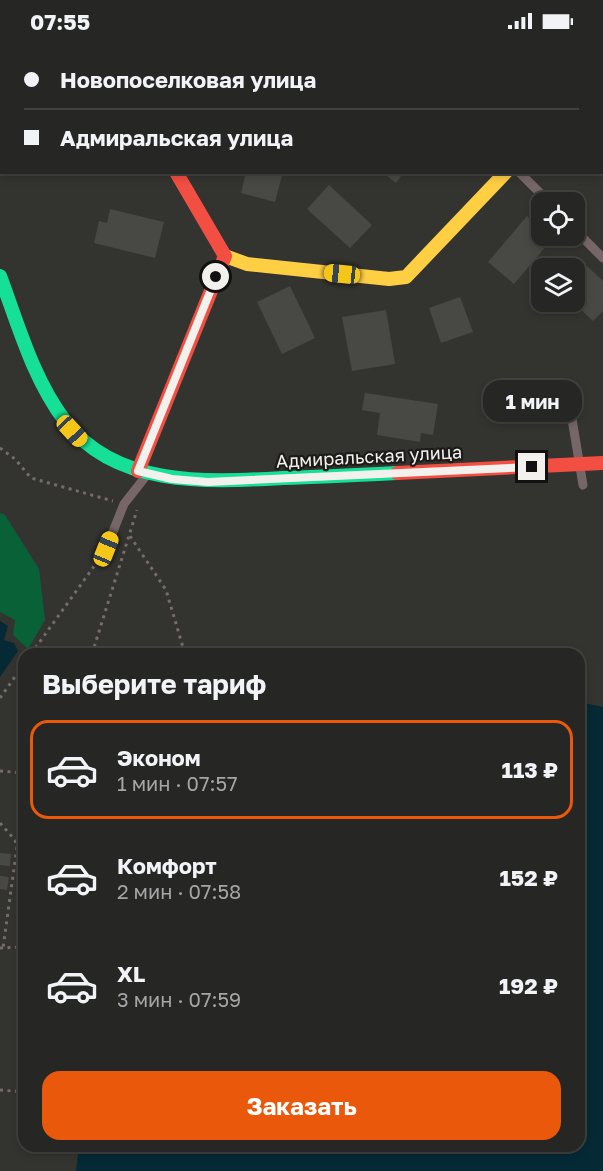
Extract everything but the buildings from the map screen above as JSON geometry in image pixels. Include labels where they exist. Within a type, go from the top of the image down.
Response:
[{"type":"street","points":[[177,174],[225,255],[247,264],[389,279],[406,278],[504,174]]},
{"type":"street","points":[[143,472],[225,255]]},
{"type":"street","name":"Адмиральская улица","points":[[0,276],[46,394],[62,421],[81,441],[112,460],[143,472],[172,479],[208,482],[603,463]]},
{"type":"lane","points":[[521,174],[539,192]]},
{"type":"lane","points":[[585,240],[603,258]]},
{"type":"lane","points":[[572,419],[582,485]]},
{"type":"lane","points":[[106,549],[124,504],[143,472]]},
{"type":"path","points":[[0,448],[15,459],[31,478],[124,504]]},
{"type":"path","points":[[94,648],[139,505]]},
{"type":"path","points":[[130,536],[165,590],[183,648]]},
{"type":"path","points":[[35,648],[106,549]]},
{"type":"path","points":[[0,698],[18,673]]},
{"type":"path","points":[[0,771],[18,772]]},
{"type":"path","points":[[0,823],[15,840],[16,847],[1,948],[18,947]]},
{"type":"path","points":[[0,1090],[18,1092]]},
{"type":"green space","points":[[0,513],[5,515],[39,569],[45,620],[29,648],[13,635],[15,620],[0,612]]},
{"type":"water","points":[[0,621],[8,626],[4,640],[14,643],[18,651],[0,677]]},
{"type":"water","points":[[585,703],[603,707],[603,1171],[76,1171],[78,1152],[585,1152]]},
{"type":"traffic: fast","points":[[0,276],[27,351],[54,405],[65,421],[86,443],[110,459],[137,470],[195,479],[224,480],[397,473]]},
{"type":"traffic: slow","points":[[225,256],[247,264],[389,279],[406,277],[504,174]]},
{"type":"traffic: jam","points":[[138,471],[225,256],[177,174]]},
{"type":"traffic: jam","points":[[397,473],[603,463]]},
{"type":"route","points":[[216,277],[138,471],[172,479],[208,482],[532,467]]}]
